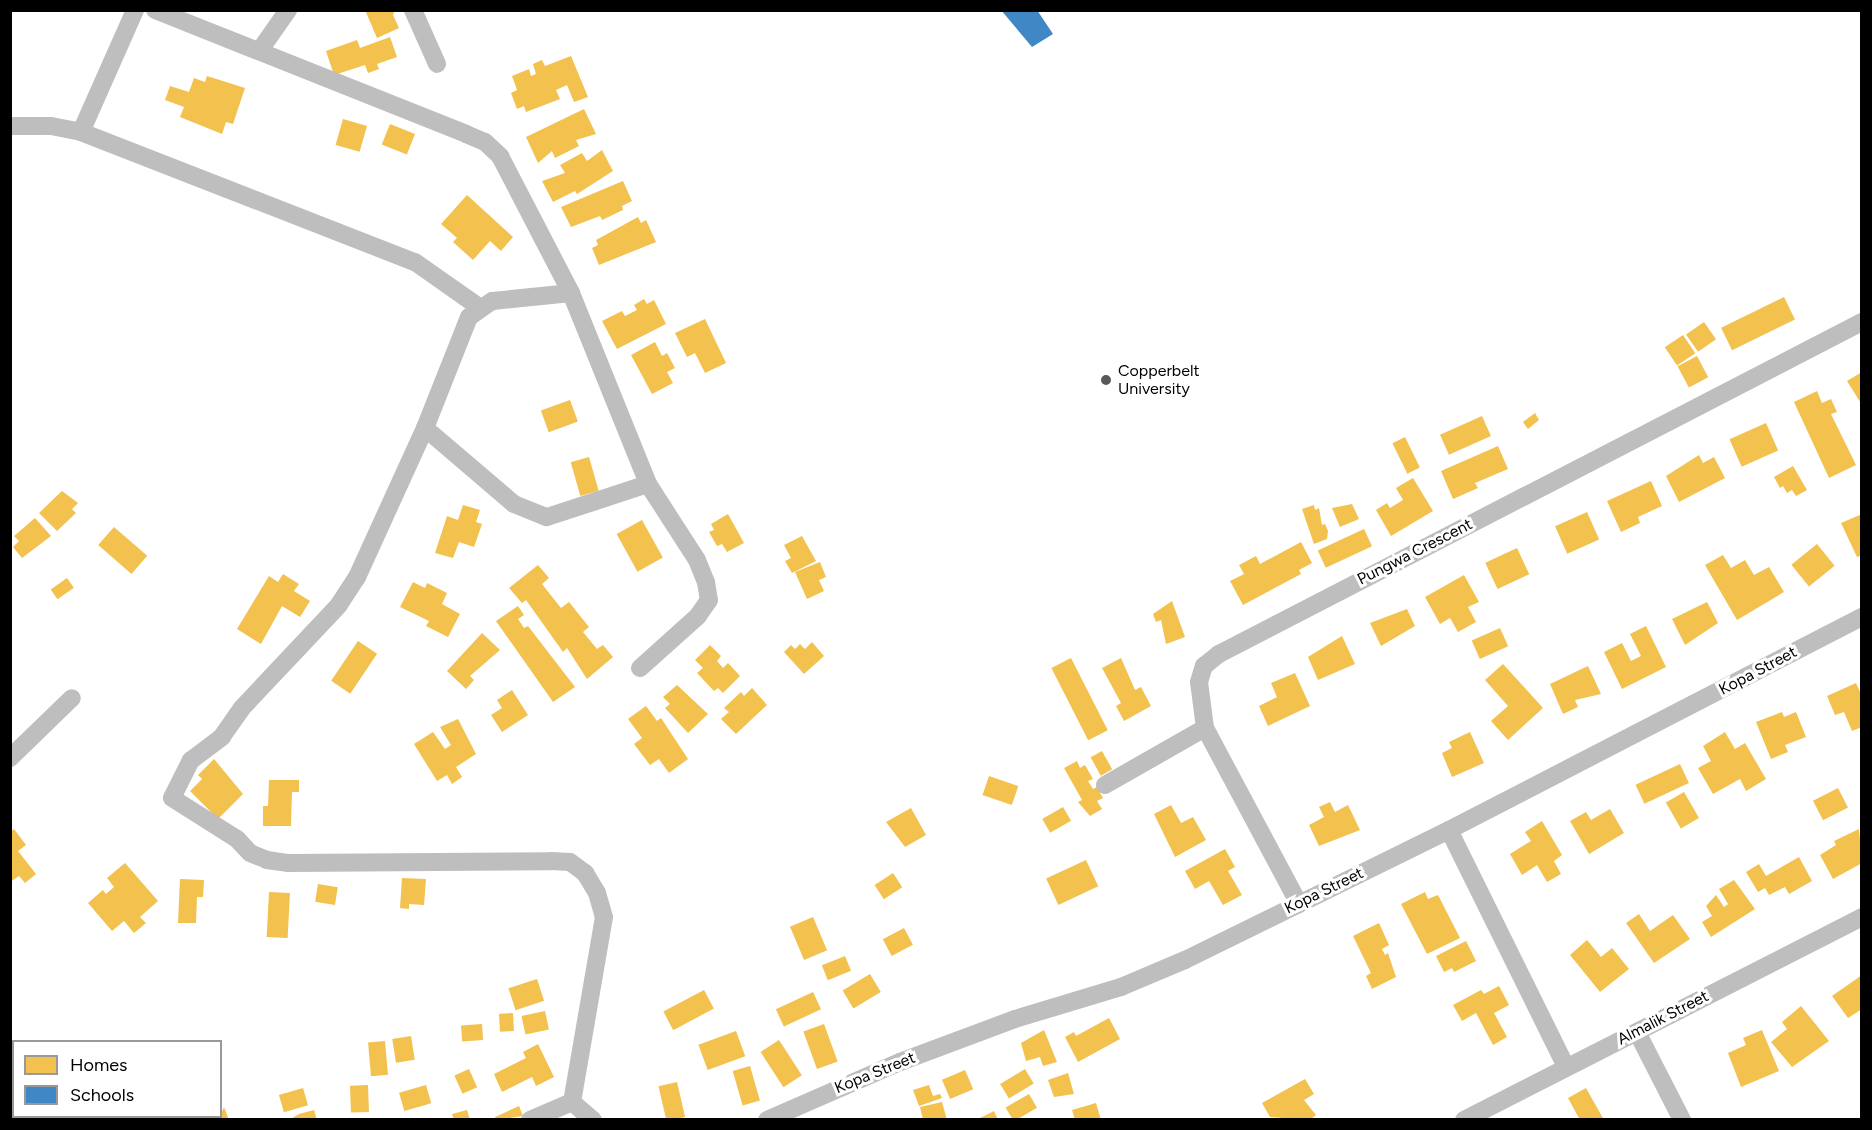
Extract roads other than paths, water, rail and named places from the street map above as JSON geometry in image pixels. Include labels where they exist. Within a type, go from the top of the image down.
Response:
[{"type":"street","points":[[81,132],[135,10]]},
{"type":"street","points":[[155,10],[260,50],[485,142],[501,156],[571,293],[648,484],[697,560],[710,600],[698,616],[640,668]]},
{"type":"street","points":[[260,50],[288,10]]},
{"type":"street","points":[[413,10],[437,64]]},
{"type":"street","points":[[10,126],[51,126],[81,132],[415,262],[479,307]]},
{"type":"street","points":[[571,293],[492,301],[479,307],[463,329],[425,428],[357,577],[339,605],[242,708],[222,737],[190,759],[172,798],[237,838],[250,853],[267,860],[301,863],[551,861],[570,862],[585,873],[597,893],[604,917],[572,1102]]},
{"type":"street","name":"Pungwa Crescent","points":[[1299,904],[1205,728],[1199,682],[1204,666],[1219,654],[1862,322]]},
{"type":"street","points":[[425,428],[514,504],[547,517],[648,484]]},
{"type":"street","name":"Kopa Street","points":[[767,1119],[900,1062],[1005,1023],[1121,987],[1299,904],[1449,830],[1862,617]]},
{"type":"street","points":[[10,758],[72,698]]},
{"type":"street","points":[[1105,785],[1205,728]]},
{"type":"street","points":[[1449,830],[1566,1067]]},
{"type":"street","name":"Almalik Street","points":[[1464,1119],[1862,917]]},
{"type":"street","points":[[1637,1032],[1682,1119]]},
{"type":"street","points":[[530,1119],[572,1102]]},
{"type":"street","points":[[572,1102],[593,1119]]},
{"type":"place","name":"Copperbelt University","points":[[1106,380]]}]
